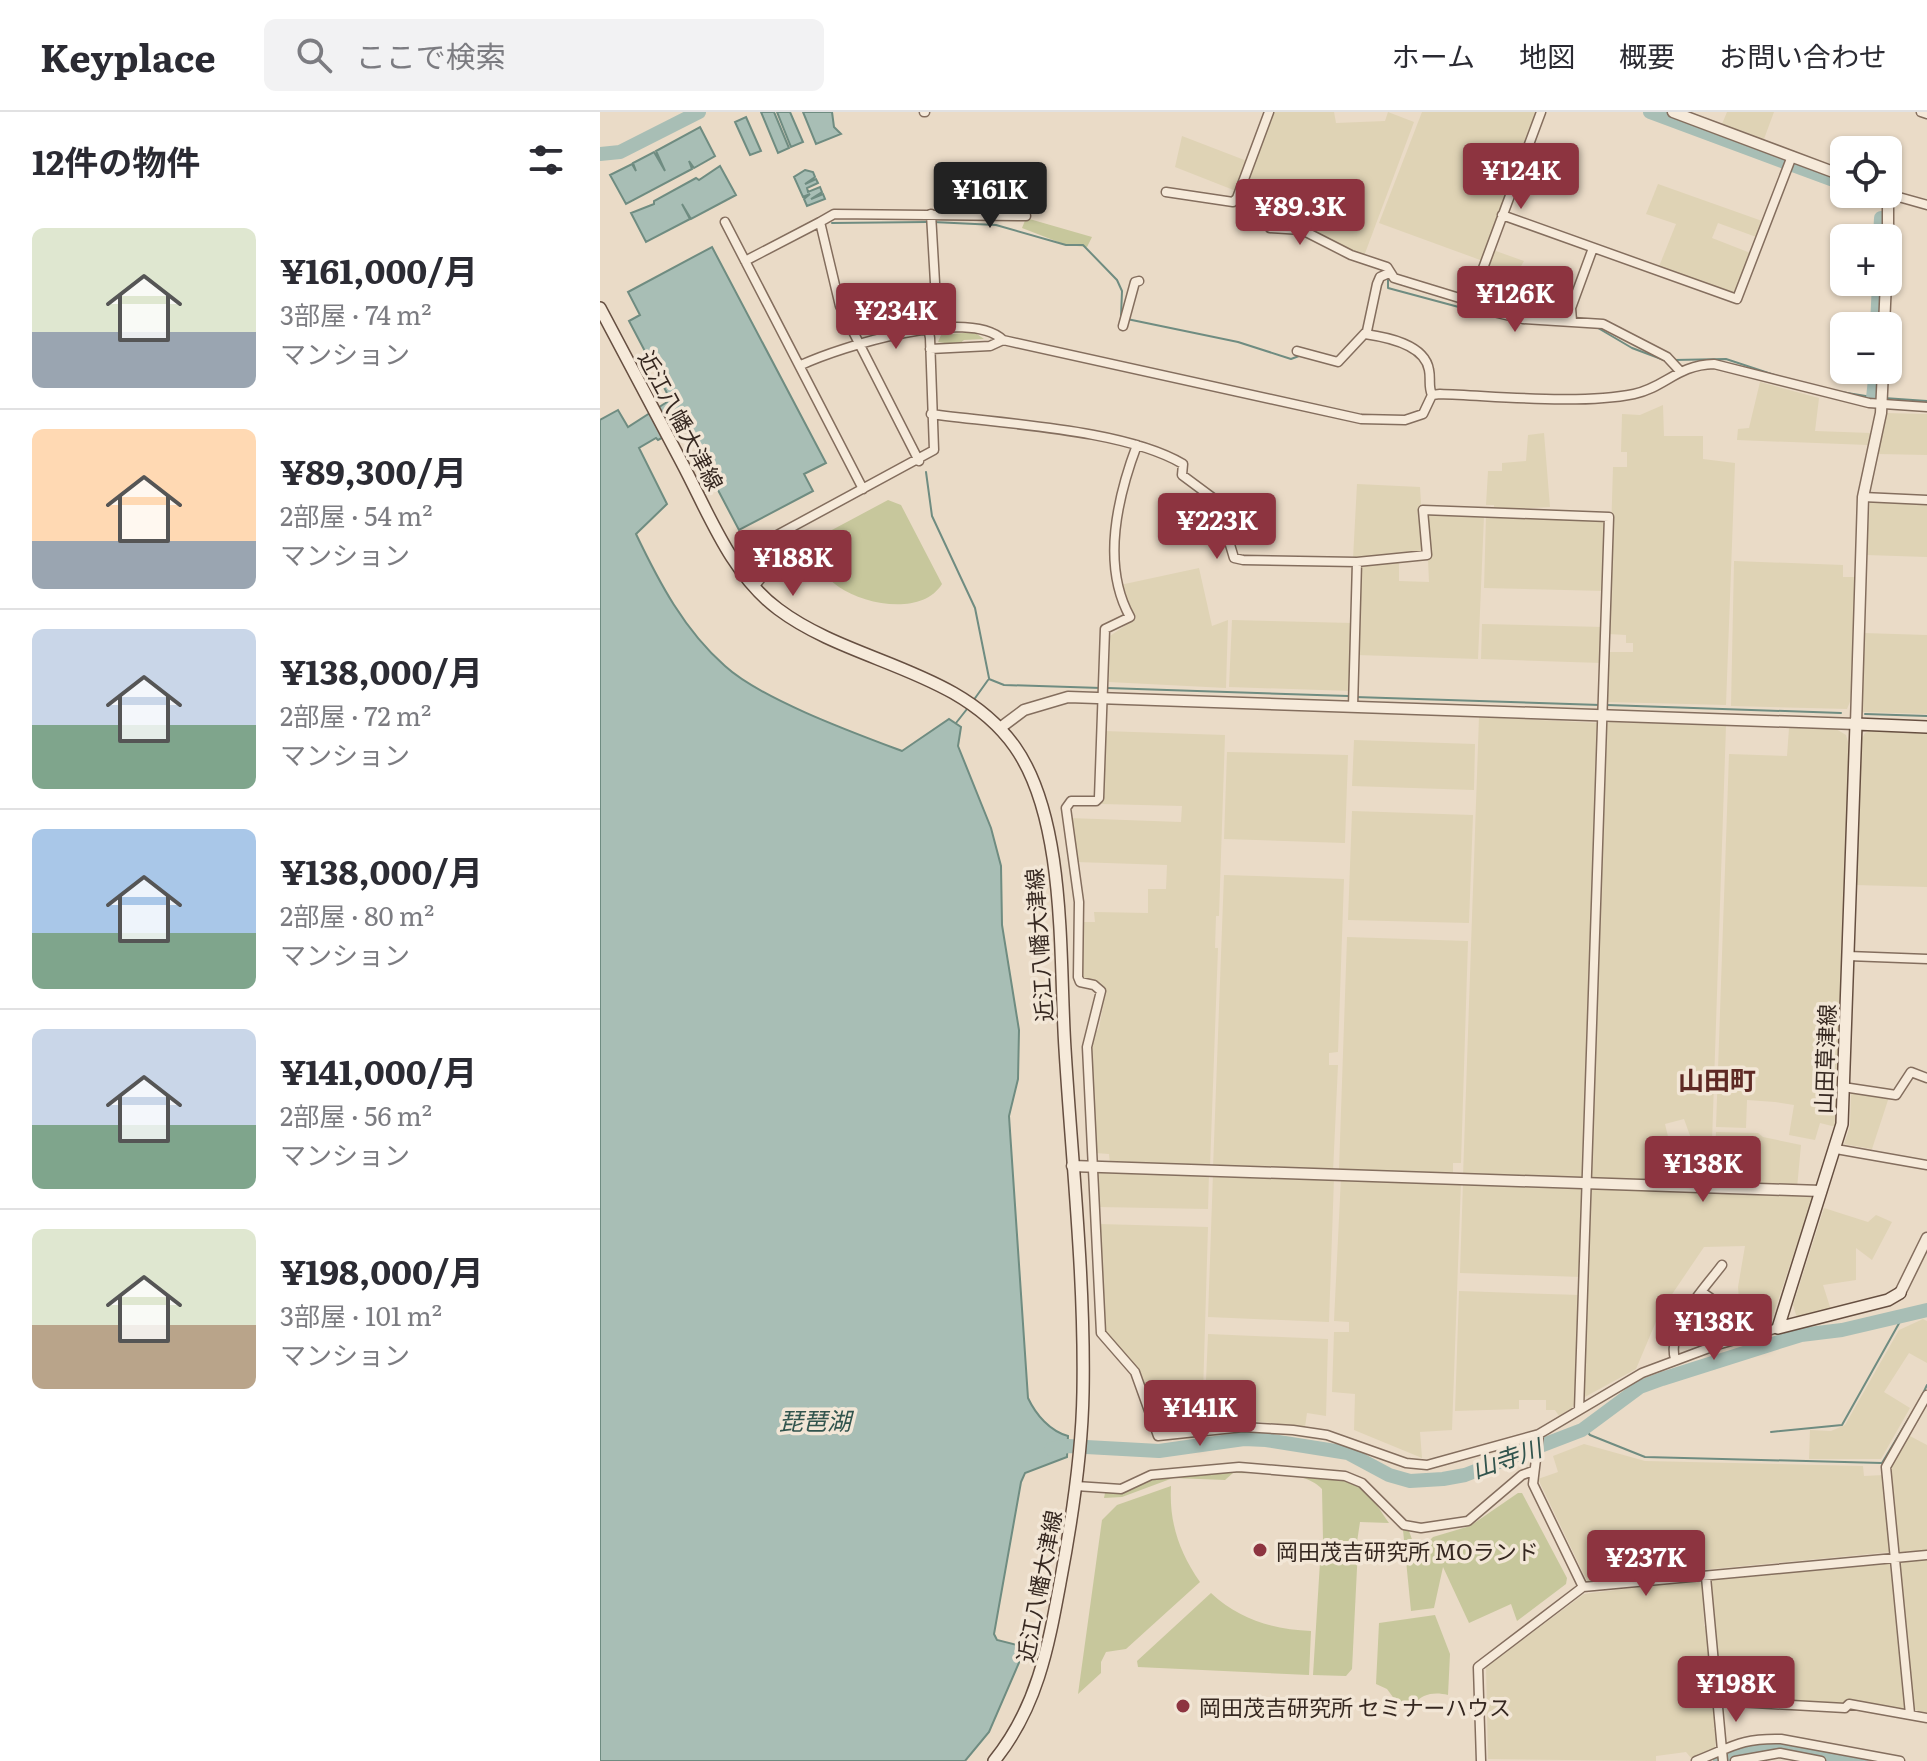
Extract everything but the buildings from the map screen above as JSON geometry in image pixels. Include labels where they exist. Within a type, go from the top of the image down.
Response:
[{"type":"main road","name":"近江八幡大津線","points":[[600,308],[732,556],[754,587],[780,611],[805,627],[970,704],[1000,728],[1037,787],[1050,840],[1082,1338],[1081,1434],[1076,1486],[1043,1670],[1025,1715],[994,1761]]},
{"type":"main road","points":[[1856,724],[1927,727]]},
{"type":"main road","name":"山田草津線","points":[[1778,1328],[1842,1124],[1856,724]]},
{"type":"main road","points":[[1778,1328],[1888,1300],[1900,1293]]},
{"type":"street","points":[[1166,192],[1233,202],[1269,112]]},
{"type":"street","points":[[1466,300],[1472,298],[1541,112]]},
{"type":"street","points":[[1673,112],[1830,171]]},
{"type":"street","points":[[1921,112],[1927,114]]},
{"type":"street","points":[[1502,215],[1739,298],[1792,156]]},
{"type":"street","points":[[1237,198],[1263,203],[1268,230],[1302,230],[1351,255],[1387,267],[1394,278],[1466,300],[1472,307],[1523,319],[1603,324],[1667,357],[1680,371]]},
{"type":"street","points":[[1902,198],[1927,205]]},
{"type":"street","points":[[745,261],[834,214],[1026,216]]},
{"type":"street","points":[[754,587],[762,577],[757,546],[919,461],[934,450],[930,349],[924,305],[936,300],[931,214]]},
{"type":"street","points":[[725,222],[863,489]]},
{"type":"street","points":[[820,222],[840,306],[919,461]]},
{"type":"street","points":[[1572,321],[1571,308],[1593,248]]},
{"type":"street","points":[[1297,351],[1338,362],[1365,334],[1377,284],[1380,277],[1389,273]]},
{"type":"street","points":[[1123,326],[1128,298],[1135,282],[1139,281]]},
{"type":"street","points":[[801,365],[857,342],[928,330],[985,327],[1003,340],[1361,419],[1412,419],[1423,414],[1432,395],[1429,366],[1397,339],[1365,334]]},
{"type":"street","points":[[930,349],[990,346],[1003,340]]},
{"type":"street","points":[[1432,395],[1555,398],[1633,394],[1697,364],[1733,367],[1797,387],[1882,405],[1927,407]]},
{"type":"street","points":[[1000,728],[1014,716],[1044,702],[1102,691],[1603,708],[1856,724],[1863,497],[1882,405],[1883,384]]},
{"type":"street","points":[[931,414],[1117,439],[1183,464],[1182,475],[1217,501],[1234,558],[1357,562],[1427,555],[1423,510],[1609,517],[1579,1410]]},
{"type":"street","points":[[1137,445],[1120,494],[1117,516],[1117,589],[1130,617],[1105,629],[1099,798],[1096,801],[1071,801],[1066,808],[1079,902],[1078,977],[1080,982],[1094,985],[1101,991],[1087,1047],[1101,1333],[1135,1372],[1158,1436],[1243,1427],[1293,1430],[1327,1435],[1406,1463],[1427,1465],[1539,1437],[1642,1373],[1717,1345],[1778,1328]]},
{"type":"street","points":[[1863,497],[1927,500]]},
{"type":"street","points":[[1353,700],[1357,562]]},
{"type":"street","points":[[1848,956],[1927,959]]},
{"type":"street","points":[[1843,1087],[1896,1095],[1911,1072],[1927,1078]]},
{"type":"street","points":[[1836,1149],[1927,1165]]},
{"type":"street","points":[[1072,1166],[1821,1191]]},
{"type":"street","points":[[1900,1293],[1927,1238]]},
{"type":"street","points":[[1675,1359],[1672,1348],[1680,1326],[1722,1265]]},
{"type":"street","points":[[1702,1292],[1712,1299],[1717,1345]]},
{"type":"street","points":[[1910,1714],[1886,1467],[1927,1395]]},
{"type":"street","points":[[1539,1437],[1533,1484],[1583,1587]]},
{"type":"street","points":[[1076,1486],[1121,1489],[1151,1475],[1239,1467],[1332,1474],[1362,1483],[1392,1517],[1404,1525],[1421,1528],[1468,1521],[1522,1475],[1533,1471]]},
{"type":"street","points":[[1481,1761],[1478,1667],[1583,1587],[1927,1555]]},
{"type":"street","points":[[1706,1577],[1722,1755]]},
{"type":"street","points":[[1718,1701],[1845,1708],[1849,1704],[1927,1718]]},
{"type":"street","points":[[1696,1761],[1722,1755],[1733,1743],[1761,1738],[1900,1761]]},
{"type":"street","points":[[1838,1761],[1840,1751]]},
{"type":"street","points":[[1735,1761],[1780,1753],[1821,1761]]},
{"type":"shaded area","points":[[1271,112],[1334,112],[1336,123],[1385,121],[1388,112],[1414,122],[1364,256],[1304,227],[1274,225],[1265,199],[1242,195]]},
{"type":"shaded area","points":[[1422,112],[1538,112],[1483,261],[1379,223]]},
{"type":"shaded area","points":[[1727,112],[1774,112],[1764,139],[1722,124]]},
{"type":"shaded area","points":[[1182,136],[1247,161],[1236,191],[1175,167]]},
{"type":"shaded area","points":[[1658,184],[1765,222],[1759,238],[1718,223],[1712,238],[1753,254],[1737,294],[1658,269],[1676,224],[1646,214]]},
{"type":"shaded area","points":[[1493,250],[1524,261],[1513,280],[1518,291],[1561,300],[1556,320],[1474,304]]},
{"type":"shaded area","points":[[1760,382],[1819,398],[1815,431],[1871,433],[1868,445],[1737,440],[1738,429],[1749,428]]},
{"type":"shaded area","points":[[1663,405],[1664,436],[1703,436],[1703,459],[1735,463],[1726,705],[1607,702],[1608,652],[1633,652],[1633,643],[1626,643],[1626,635],[1608,634],[1613,467],[1627,467],[1627,452],[1621,452],[1622,414],[1640,415]]},
{"type":"shaded area","points":[[1885,413],[1927,414],[1927,455],[1878,454]]},
{"type":"shaded area","points":[[1544,433],[1550,507],[1494,510],[1494,505],[1486,505],[1488,471],[1502,471],[1502,463],[1526,461],[1528,435]]},
{"type":"shaded area","points":[[1357,484],[1420,487],[1424,551],[1353,559]]},
{"type":"shaded area","points":[[1870,501],[1927,504],[1927,557],[1866,555]]},
{"type":"shaded area","points":[[1426,515],[1484,516],[1478,659],[1357,655],[1360,567],[1399,560],[1399,581],[1429,582]]},
{"type":"shaded area","points":[[1486,515],[1607,521],[1605,591],[1484,588]]},
{"type":"shaded area","points":[[1734,561],[1843,565],[1843,577],[1855,577],[1852,697],[1847,709],[1731,706]]},
{"type":"shaded area","points":[[1199,568],[1212,626],[1228,620],[1226,688],[1109,682],[1110,636],[1136,618],[1120,585]]},
{"type":"shaded area","points":[[1232,620],[1352,623],[1350,691],[1229,687]]},
{"type":"shaded area","points":[[1482,624],[1603,627],[1602,663],[1481,659]]},
{"type":"shaded area","points":[[1863,633],[1927,635],[1927,714],[1861,712]]},
{"type":"shaded area","points":[[1479,717],[1600,723],[1583,1180],[1463,1176]]},
{"type":"shaded area","points":[[1606,724],[1726,726],[1712,1142],[1693,1144],[1684,1119],[1665,1124],[1672,1153],[1670,1183],[1590,1178]]},
{"type":"shaded area","points":[[1789,728],[1836,729],[1846,735],[1849,746],[1836,1127],[1820,1123],[1815,1140],[1789,1135],[1794,1105],[1775,1102],[1747,1100],[1746,1128],[1716,1127],[1729,754],[1787,756]]},
{"type":"shaded area","points":[[1873,729],[1927,731],[1927,887],[1855,885],[1859,744],[1865,733]]},
{"type":"shaded area","points":[[1103,731],[1225,735],[1219,916],[1216,916],[1215,948],[1218,948],[1210,1167],[1110,1164],[1109,1154],[1095,1153],[1090,1040],[1099,1028],[1106,990],[1100,982],[1085,981],[1080,976],[1081,922],[1095,922],[1094,912],[1148,913],[1148,889],[1166,889],[1167,865],[1076,862],[1069,818],[1181,822],[1182,806],[1101,804]]},
{"type":"shaded area","points":[[1354,740],[1475,744],[1474,790],[1352,786]]},
{"type":"shaded area","points":[[1227,752],[1348,755],[1345,843],[1224,839]]},
{"type":"shaded area","points":[[1352,811],[1473,815],[1469,923],[1348,920]]},
{"type":"shaded area","points":[[1224,875],[1344,879],[1338,1052],[1329,1053],[1329,1065],[1338,1065],[1333,1172],[1213,1168]]},
{"type":"shaded area","points":[[1347,937],[1468,941],[1461,1163],[1453,1163],[1453,1175],[1339,1170]]},
{"type":"shaded area","points":[[1851,1090],[1889,1097],[1872,1149],[1844,1144],[1850,1126]]},
{"type":"shaded area","points":[[1716,1132],[1758,1133],[1763,1137],[1801,1145],[1797,1188],[1714,1184]]},
{"type":"shaded area","points":[[1096,1170],[1209,1173],[1208,1209],[1098,1207]]},
{"type":"shaded area","points":[[1213,1173],[1334,1178],[1329,1322],[1208,1317]]},
{"type":"shaded area","points":[[1341,1177],[1461,1182],[1452,1430],[1420,1432],[1422,1458],[1354,1430],[1355,1394],[1332,1392],[1334,1332],[1349,1332],[1349,1322],[1334,1321]]},
{"type":"shaded area","points":[[1463,1182],[1584,1188],[1581,1277],[1460,1273]]},
{"type":"shaded area","points":[[1589,1188],[1814,1194],[1769,1327],[1742,1334],[1738,1287],[1745,1246],[1704,1247],[1660,1312],[1636,1369],[1583,1398]]},
{"type":"shaded area","points":[[1824,1208],[1868,1222],[1876,1215],[1892,1222],[1872,1260],[1856,1248],[1856,1280],[1823,1285],[1831,1310],[1797,1318],[1793,1305]]},
{"type":"shaded area","points":[[1099,1224],[1208,1227],[1202,1427],[1159,1432],[1138,1373],[1105,1337]]},
{"type":"shaded area","points":[[1459,1291],[1580,1295],[1577,1400],[1572,1408],[1559,1416],[1555,1410],[1546,1410],[1546,1400],[1519,1400],[1519,1409],[1455,1411]]},
{"type":"shaded area","points":[[1923,1319],[1927,1321],[1927,1363],[1909,1353],[1884,1392],[1910,1408],[1881,1459],[1809,1459],[1810,1430],[1831,1431],[1845,1425],[1899,1330]]},
{"type":"shaded area","points":[[1208,1334],[1328,1339],[1326,1416],[1307,1413],[1305,1427],[1253,1421],[1204,1427]]},
{"type":"shaded area","points":[[1908,1435],[1927,1445],[1927,1550],[1901,1553],[1897,1551],[1889,1466]]},
{"type":"shaded area","points":[[1584,1444],[1645,1461],[1863,1466],[1864,1476],[1884,1475],[1891,1552],[1587,1581],[1538,1479],[1558,1472],[1553,1456]]},
{"type":"shaded area","points":[[1927,1559],[1927,1715],[1912,1708],[1898,1563]]},
{"type":"shaded area","points":[[1890,1562],[1906,1709],[1849,1701],[1842,1705],[1719,1696],[1709,1583],[1712,1579]]},
{"type":"shaded area","points":[[1696,1580],[1703,1584],[1704,1626],[1707,1627],[1713,1687],[1710,1694],[1714,1694],[1716,1725],[1713,1729],[1717,1730],[1715,1748],[1691,1758],[1686,1752],[1656,1756],[1656,1761],[1488,1759],[1486,1667],[1584,1594]]},
{"type":"green space","points":[[1026,218],[1092,237],[1087,247],[1066,245],[1022,228]]},
{"type":"green space","points":[[974,332],[984,339],[964,340],[958,345],[938,342],[941,335]]},
{"type":"green space","points":[[888,500],[901,505],[942,584],[933,594],[907,604],[878,602],[850,593],[831,580],[810,555],[811,544],[817,538]]},
{"type":"green space","points":[[1228,1471],[1298,1472],[1351,1482],[1367,1492],[1389,1523],[1360,1522],[1357,1542],[1323,1540],[1322,1489],[1293,1475],[1233,1473],[1225,1480],[1173,1478],[1122,1497],[1104,1498],[1105,1493],[1122,1493],[1154,1479]]},
{"type":"green space","points":[[1171,1486],[1177,1536],[1200,1582],[1126,1649],[1106,1652],[1101,1662],[1101,1673],[1078,1694],[1102,1520],[1117,1505]]},
{"type":"green space","points":[[1522,1493],[1567,1578],[1566,1584],[1517,1621],[1511,1604],[1469,1623],[1443,1567],[1434,1608],[1411,1611],[1403,1530],[1409,1531],[1414,1545],[1424,1546],[1433,1537],[1470,1526]]},
{"type":"green space","points":[[1321,1546],[1358,1548],[1352,1669],[1346,1676],[1313,1675]]},
{"type":"green space","points":[[1211,1593],[1234,1610],[1258,1621],[1311,1631],[1309,1675],[1138,1667],[1137,1661]]},
{"type":"green space","points":[[1435,1615],[1450,1654],[1448,1695],[1429,1694],[1414,1705],[1398,1704],[1387,1689],[1376,1684],[1379,1623]]},
{"type":"water","points":[[761,112],[774,112],[789,148],[778,153]]},
{"type":"water","points":[[777,112],[790,112],[803,142],[791,147]]},
{"type":"water","points":[[803,112],[832,112],[834,127],[841,134],[816,144]]},
{"type":"water","points":[[746,117],[761,151],[750,155],[735,122]]},
{"type":"water","points":[[700,127],[715,156],[694,168],[689,161],[692,169],[626,204],[610,175],[632,164],[636,171],[633,163],[654,152],[665,171],[656,151]]},
{"type":"water","points":[[720,166],[736,195],[691,219],[682,204],[690,219],[646,242],[631,213],[654,204],[654,201],[696,178],[699,180]]},
{"type":"water","points":[[805,170],[813,172],[815,177],[805,184],[816,179],[818,183],[807,188],[808,192],[820,187],[822,192],[811,199],[823,194],[825,199],[807,206],[804,199],[810,194],[803,197],[794,177]]},
{"type":"water","name":"琵琶湖","points":[[712,247],[826,463],[804,474],[813,491],[739,530],[688,433],[679,429],[639,448],[667,504],[636,534],[663,587],[697,637],[725,666],[761,691],[902,751],[949,719],[961,727],[958,746],[991,828],[1001,866],[1002,925],[1019,1030],[1018,1079],[1009,1116],[1028,1398],[1044,1422],[1068,1436],[1067,1457],[1025,1473],[1021,1482],[994,1634],[997,1640],[1021,1646],[1021,1658],[989,1732],[965,1761],[600,1761],[600,420],[618,410],[628,427],[667,402],[668,395],[629,321],[640,315],[628,292]]},
{"type":"waterway","points":[[600,154],[620,152],[699,112]]},
{"type":"waterway","points":[[1650,112],[1830,179]]},
{"type":"waterway","points":[[1881,218],[1881,224]]},
{"type":"waterway","points":[[832,223],[927,222]]},
{"type":"waterway","points":[[933,222],[996,225],[1066,245],[1083,245],[1117,280],[1122,291],[1121,317]]},
{"type":"waterway","points":[[1384,279],[1388,279],[1388,288],[1481,313]]},
{"type":"waterway","points":[[1878,296],[1878,312]]},
{"type":"waterway","points":[[1127,319],[1238,342],[1291,359],[1299,356]]},
{"type":"waterway","points":[[1598,328],[1632,348],[1664,360]]},
{"type":"waterway","points":[[1674,360],[1726,359],[1784,378]]},
{"type":"waterway","points":[[1873,398],[1874,384]]},
{"type":"waterway","points":[[1841,392],[1878,398]]},
{"type":"waterway","points":[[1884,398],[1927,401]]},
{"type":"waterway","points":[[926,472],[932,516],[975,608],[989,678]]},
{"type":"waterway","points":[[989,679],[1004,685],[1101,688]]},
{"type":"waterway","points":[[973,701],[988,680]]},
{"type":"waterway","points":[[1107,688],[1348,696]]},
{"type":"waterway","points":[[1355,697],[1600,705]]},
{"type":"waterway","points":[[1607,705],[1841,713]]},
{"type":"waterway","points":[[956,723],[967,709]]},
{"type":"waterway","points":[[1865,714],[1927,716]]},
{"type":"waterway","name":"山寺川","points":[[1051,1449],[1068,1446],[1159,1451],[1244,1439],[1266,1440],[1348,1453],[1389,1475],[1410,1481],[1443,1479],[1465,1475],[1582,1430],[1640,1387],[1662,1379],[1801,1335],[1842,1330],[1927,1310]]},
{"type":"waterway","points":[[1771,1432],[1842,1425],[1902,1318]]},
{"type":"waterway","points":[[1919,1402],[1927,1385]]},
{"type":"waterway","points":[[1584,1428],[1590,1435],[1645,1457],[1882,1463],[1909,1418]]},
{"type":"waterway","points":[[1720,1761],[1749,1749],[1764,1747],[1862,1761]]},
{"type":"place","name":"岡田茂吉研究所 MOランド","points":[[1260,1550]]},
{"type":"place","name":"岡田茂吉研究所 セミナーハウス","points":[[1183,1706]]},
{"type":"district","name":"山田町","points":[[1717,1078]]}]
